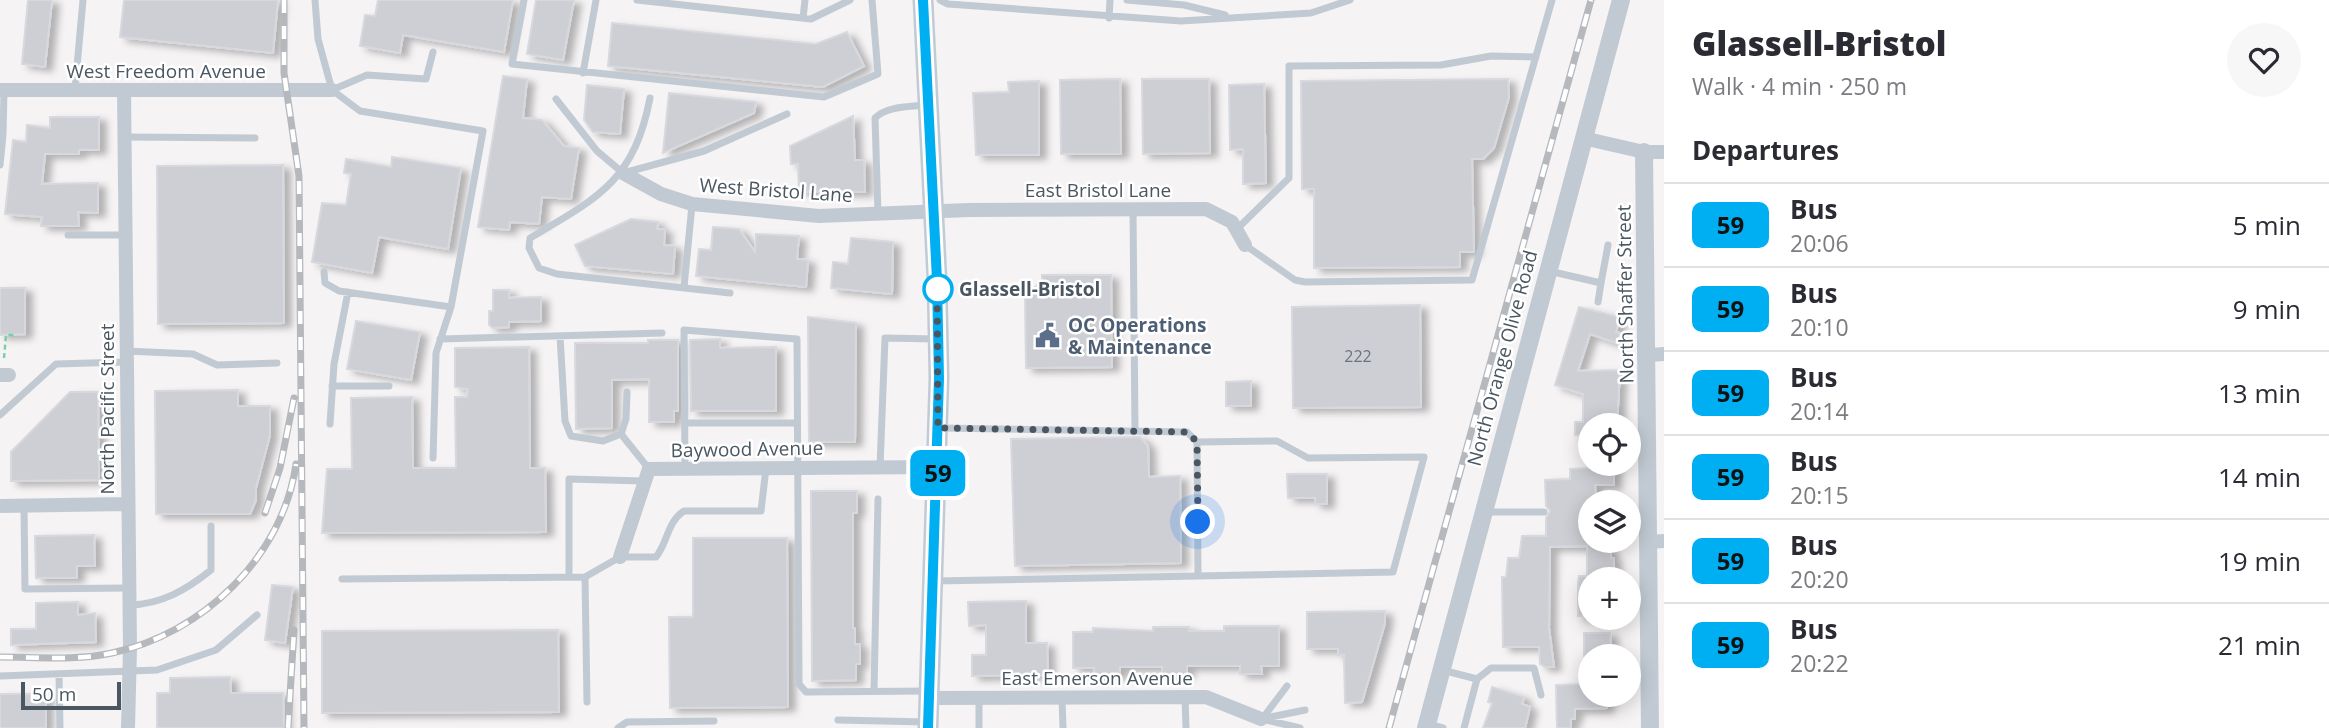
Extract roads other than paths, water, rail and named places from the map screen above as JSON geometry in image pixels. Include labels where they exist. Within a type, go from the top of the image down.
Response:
[{"type":"main road","points":[[923,0],[938,339],[938,467],[928,725]]},
{"type":"street","name":"North Orange Olive Road","points":[[1432,727],[1441,669],[1621,0]]},
{"type":"street","name":"West Freedom Avenue","points":[[2,90],[332,90]]},
{"type":"street","name":"North Pacific Street","points":[[124,90],[130,671],[128,728]]},
{"type":"street","points":[[1583,138],[1644,152],[1664,152]]},
{"type":"street","name":"North Shaffer Street","points":[[1644,152],[1656,355],[1657,541],[1650,728]]},
{"type":"street","name":"West Bristol Lane","points":[[623,173],[661,194],[692,204],[819,216],[934,211]]},
{"type":"street","name":"East Bristol Lane","points":[[934,211],[1206,209],[1224,216],[1237,229],[1245,245]]},
{"type":"street","name":"Baywood Avenue","points":[[647,475],[685,469],[938,467]]},
{"type":"street","points":[[620,557],[647,475]]},
{"type":"street","points":[[0,506],[127,504]]},
{"type":"street","name":"East Emerson Avenue","points":[[929,695],[979,698],[1206,697],[1261,719]]},
{"type":"lane","points":[[75,90],[83,0]]},
{"type":"lane","points":[[315,0],[318,39],[332,90],[360,111],[483,131],[451,307],[436,353],[433,458]]},
{"type":"lane","points":[[523,0],[512,64],[583,74],[824,97],[878,74],[872,0]]},
{"type":"lane","points":[[583,74],[596,0]]},
{"type":"lane","points":[[637,0],[673,2],[803,19],[811,19],[850,0]]},
{"type":"lane","points":[[803,19],[805,0]]},
{"type":"lane","points":[[940,0],[948,4],[1109,18],[1181,21],[1311,13],[1350,0]]},
{"type":"lane","points":[[1109,18],[1110,0]]},
{"type":"lane","points":[[1127,0],[1184,5],[1229,16]]},
{"type":"lane","points":[[1245,245],[1295,280],[1305,282],[1472,280],[1552,0]]},
{"type":"lane","points":[[332,90],[367,75],[426,79],[433,52]]},
{"type":"lane","points":[[1237,229],[1289,178],[1289,66],[1441,65],[1491,56],[1536,57]]},
{"type":"lane","points":[[0,165],[2,90]]},
{"type":"lane","points":[[650,98],[641,135],[623,173],[588,203],[530,239],[529,248],[539,268],[557,274],[730,293]]},
{"type":"lane","points":[[556,99],[597,151],[623,173]]},
{"type":"lane","points":[[878,214],[875,118],[880,113],[894,109],[929,105]]},
{"type":"lane","points":[[623,173],[694,154],[787,114]]},
{"type":"lane","points":[[124,137],[255,138]]},
{"type":"lane","points":[[684,288],[692,204]]},
{"type":"lane","points":[[1133,209],[1135,431]]},
{"type":"lane","points":[[68,235],[124,235]]},
{"type":"lane","points":[[1598,302],[1608,245]]},
{"type":"lane","points":[[1547,270],[1601,283]]},
{"type":"lane","points":[[324,271],[325,283],[330,288],[451,307]]},
{"type":"lane","points":[[330,424],[334,364],[348,292]]},
{"type":"lane","points":[[685,469],[684,330],[797,339],[799,684],[806,692],[874,691],[929,695]]},
{"type":"lane","points":[[440,339],[662,333]]},
{"type":"lane","points":[[560,336],[565,421],[571,436],[603,441],[621,434]]},
{"type":"lane","points":[[880,467],[884,338],[938,339]]},
{"type":"lane","points":[[0,415],[56,364],[193,354],[217,365],[277,363]]},
{"type":"lane","points":[[332,386],[389,386]]},
{"type":"lane","points":[[621,434],[626,419],[626,392]]},
{"type":"lane","points":[[685,423],[797,422]]},
{"type":"lane","points":[[938,428],[1187,432],[1197,442],[1198,576]]},
{"type":"lane","points":[[569,577],[569,479],[647,475],[621,434]]},
{"type":"lane","points":[[933,581],[1393,572],[1424,457],[1308,458],[1277,441],[1197,442]]},
{"type":"lane","points":[[342,579],[585,577],[620,557],[656,557],[666,544],[674,517],[684,510],[761,510],[766,468]]},
{"type":"lane","points":[[874,691],[878,499]]},
{"type":"lane","points":[[24,506],[24,589],[129,588]]},
{"type":"lane","points":[[1483,512],[1544,512]]},
{"type":"lane","points":[[129,605],[155,604],[193,584],[211,570],[211,526]]},
{"type":"lane","points":[[585,577],[587,702]]},
{"type":"lane","points":[[0,676],[157,670],[216,650],[257,615]]},
{"type":"lane","points":[[1464,728],[1477,679],[1491,668],[1534,668],[1541,695]]},
{"type":"lane","points":[[1441,669],[1477,679]]},
{"type":"lane","points":[[59,674],[60,728]]},
{"type":"lane","points":[[1261,719],[1287,686]]},
{"type":"lane","points":[[1185,697],[1186,728]]},
{"type":"lane","points":[[979,698],[979,728]]},
{"type":"lane","points":[[1062,698],[1063,728]]},
{"type":"lane","points":[[1261,719],[1305,710]]},
{"type":"lane","points":[[1261,719],[1300,728]]},
{"type":"lane","points":[[618,728],[627,722],[715,720]]},
{"type":"lane","points":[[838,720],[868,724],[928,725]]},
{"type":"railway","points":[[284,0],[284,73],[299,176],[304,728]]},
{"type":"railway","points":[[1389,728],[1591,0]]},
{"type":"railway","points":[[265,513],[280,468],[294,398]]},
{"type":"railway","points":[[0,657],[70,658],[112,653],[177,629],[233,586],[256,560],[274,530],[288,498],[296,464]]},
{"type":"railway","points":[[288,728],[294,630]]},
{"type":"place","name":"Glassell-Bristol","points":[[938,289]]},
{"type":"place","name":"OC Operations & Maintenance","points":[[1048,336]]}]
